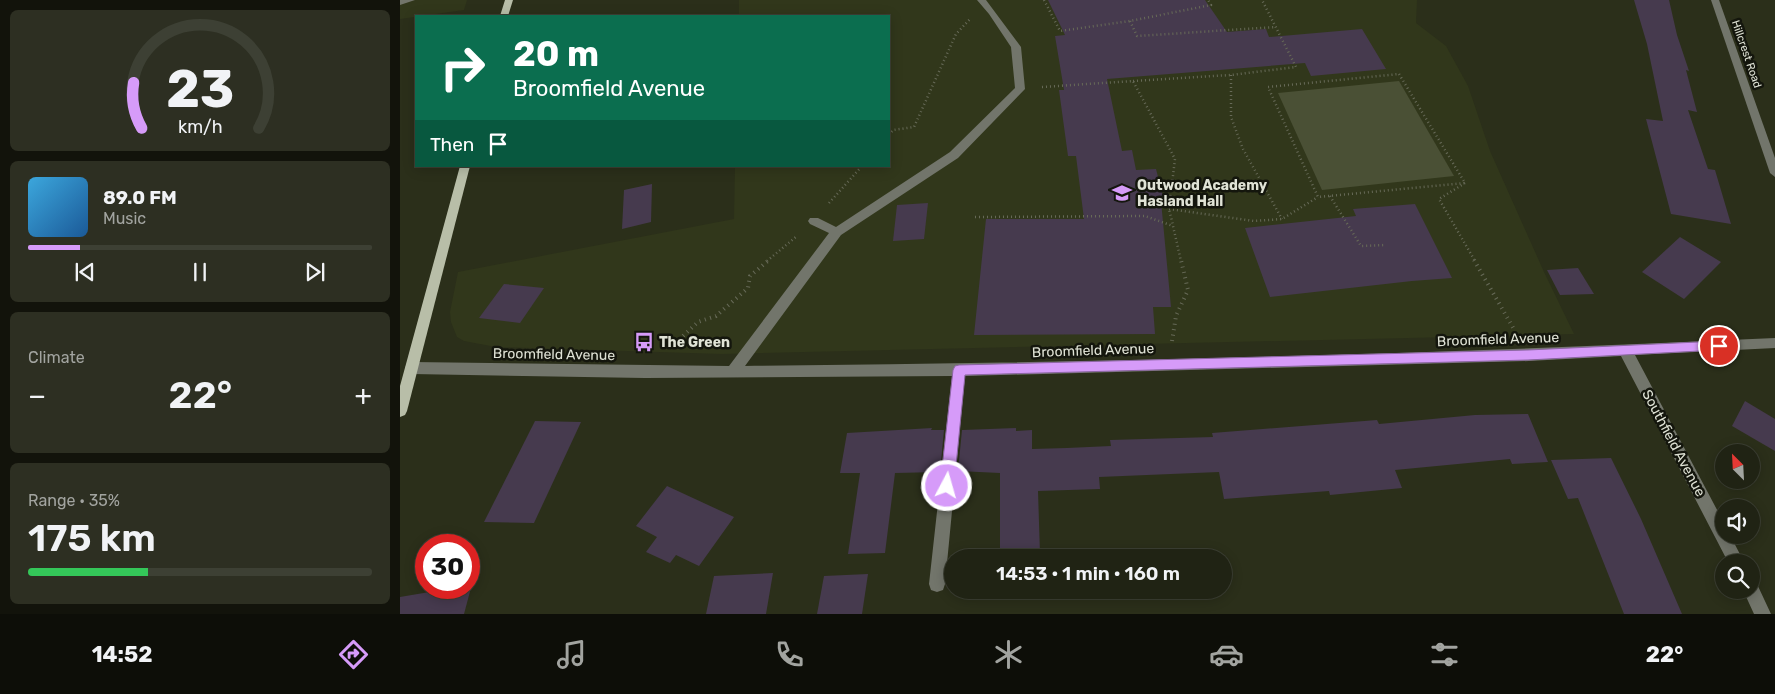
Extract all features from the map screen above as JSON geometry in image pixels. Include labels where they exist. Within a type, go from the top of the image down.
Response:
[{"type":"main road","points":[[504,15],[508,0]]},
{"type":"main road","points":[[400,411],[465,167]]},
{"type":"street","points":[[400,2],[411,0]]},
{"type":"street","points":[[733,371],[837,232],[954,155],[1020,89],[1016,47],[992,12],[981,0]]},
{"type":"street","name":"Hillcrest Road","points":[[1715,0],[1775,173]]},
{"type":"street","points":[[814,221],[837,232]]},
{"type":"street","name":"Broomfield Avenue","points":[[412,368],[645,372],[959,370],[1528,355],[1775,343]]},
{"type":"street","name":"Southfield Avenue","points":[[1626,350],[1732,554]]},
{"type":"street","points":[[936,584],[959,370]]},
{"type":"street","points":[[1756,599],[1763,614]]},
{"type":"path","points":[[1044,0],[1060,31],[1130,21],[1211,5],[1208,0]]},
{"type":"path","points":[[1020,89],[1232,75],[1296,67],[1262,0]]},
{"type":"path","points":[[890,134],[893,130],[914,127],[956,34],[971,18]]},
{"type":"path","points":[[1130,21],[1137,36],[1276,27]]},
{"type":"path","points":[[1318,197],[1268,87],[1399,74],[1465,183]]},
{"type":"path","points":[[1232,75],[1231,117],[1243,150],[1282,219]]},
{"type":"path","points":[[1133,81],[1175,159],[1170,209],[1188,290],[1176,316],[1168,364]]},
{"type":"path","points":[[645,372],[698,322],[716,316],[748,288],[750,276],[814,221],[861,167]]},
{"type":"path","points":[[1170,209],[1254,221],[1282,219],[1318,197],[1465,183]]},
{"type":"path","points":[[1465,183],[1439,199],[1528,355]]},
{"type":"path","points":[[1330,196],[1361,246],[1386,245]]},
{"type":"path","points":[[975,217],[1145,216],[1173,226]]},
{"type":"shaded area","points":[[400,0],[467,0],[464,10],[415,15],[415,17],[400,19]]},
{"type":"shaded area","name":"Outwood Academy Hasland Hall","points":[[739,0],[1417,0],[1416,23],[1446,46],[1468,86],[1490,151],[1574,334],[722,354],[496,347],[464,341],[457,337],[451,322],[450,312],[458,272],[734,219],[735,167],[890,167],[890,15],[739,15]]},
{"type":"shaded area","points":[[1399,81],[1454,176],[1322,190],[1278,93]]},
{"type":"building","points":[[1048,0],[1205,0],[1227,32],[1266,29],[1269,37],[1362,29],[1386,69],[1311,76],[1305,63],[1107,79],[1122,151],[1132,150],[1136,170],[1156,169],[1164,200],[1161,201],[1171,307],[1153,307],[1155,334],[974,335],[986,219],[1084,219],[1076,156],[1068,156],[1059,90],[1064,90],[1055,36],[1065,35]]},
{"type":"building","points":[[1634,0],[1669,0],[1677,35],[1689,71],[1686,70],[1697,112],[1688,110],[1708,169],[1715,170],[1731,224],[1671,214],[1646,119],[1663,121],[1647,44]]},
{"type":"building","points":[[652,184],[651,222],[622,229],[624,190]]},
{"type":"building","points":[[928,203],[924,239],[893,241],[897,205]]},
{"type":"building","points":[[1415,204],[1452,278],[1270,297],[1245,228],[1356,216],[1353,209]]},
{"type":"building","points":[[1680,237],[1721,262],[1684,299],[1642,272]]},
{"type":"building","points":[[1578,268],[1594,294],[1560,295],[1547,270]]},
{"type":"building","points":[[504,284],[544,288],[520,323],[479,318]]},
{"type":"building","points":[[1745,401],[1775,419],[1775,451],[1732,426]]},
{"type":"building","points":[[1528,414],[1548,462],[1512,464],[1510,459],[1395,470],[1402,488],[1330,495],[1329,491],[1224,499],[1219,472],[1099,477],[1100,489],[1038,491],[1040,549],[1000,549],[1000,473],[958,471],[962,430],[1016,428],[1016,431],[1032,430],[1032,449],[1111,446],[1110,440],[1213,437],[1212,433],[1377,420],[1379,424],[1475,415]]},
{"type":"building","points":[[535,421],[581,422],[534,523],[484,522]]},
{"type":"building","points":[[932,428],[931,430],[944,430],[940,472],[895,473],[885,553],[848,554],[860,473],[840,473],[847,433]]},
{"type":"building","points":[[1611,458],[1641,519],[1682,614],[1624,614],[1578,498],[1568,499],[1551,460]]},
{"type":"building","points":[[667,486],[734,517],[699,566],[676,555],[670,563],[646,552],[657,537],[636,526]]},
{"type":"building","points":[[773,573],[766,614],[706,614],[714,576]]},
{"type":"building","points":[[868,574],[862,614],[817,614],[824,576]]},
{"type":"building","points":[[415,594],[415,599],[468,599],[464,614],[400,614],[400,597]]},
{"type":"place","name":"Outwood Academy Hasland Hall","points":[[1122,193]]},
{"type":"place","name":"The Green","points":[[644,342]]},
{"type":"route","points":[[947,486],[959,370],[1528,355],[1719,346]]}]
